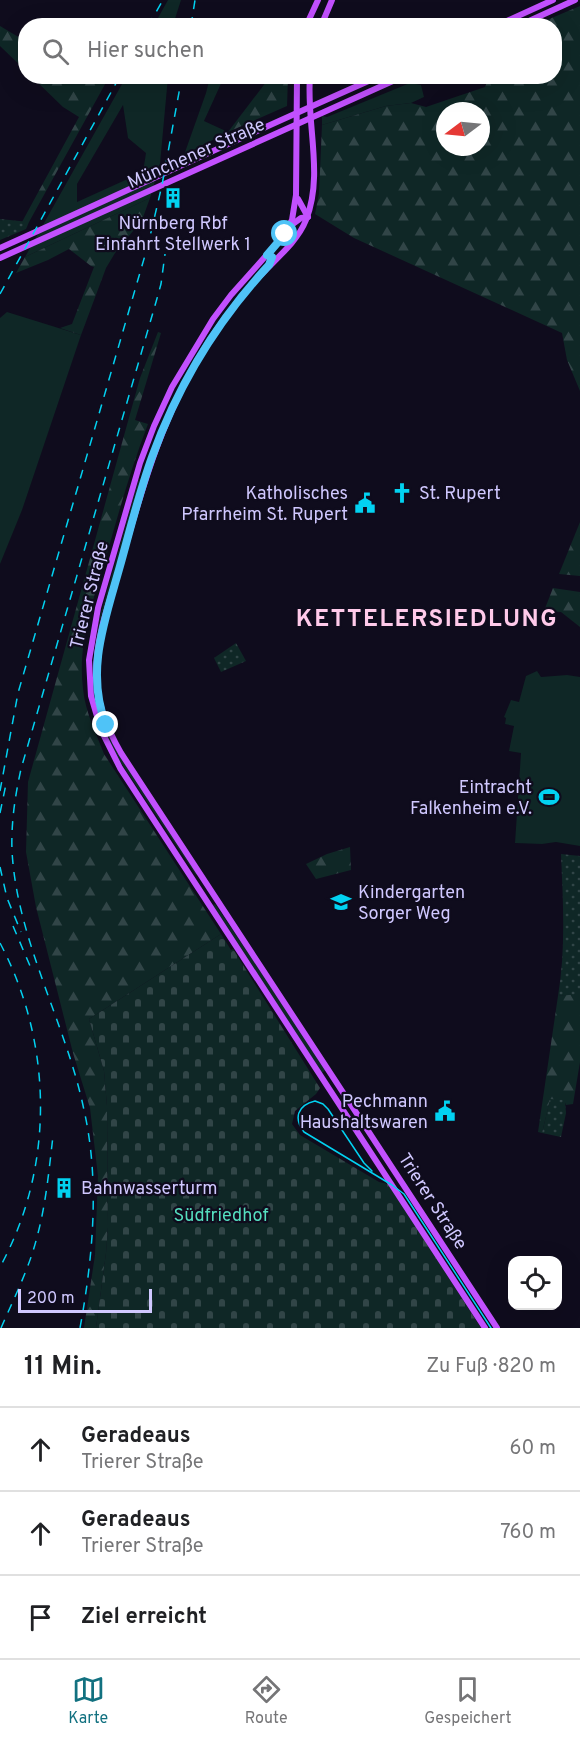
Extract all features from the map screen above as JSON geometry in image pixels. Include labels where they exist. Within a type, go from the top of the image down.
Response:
[{"type":"main road","points":[[310,18],[318,0]]},
{"type":"main road","points":[[324,18],[332,0]]},
{"type":"main road","points":[[514,18],[553,0]]},
{"type":"main road","points":[[536,18],[575,0]]},
{"type":"main road","name":"Trierer Straße","points":[[297,84],[294,212],[288,228],[231,295],[200,338],[175,381],[154,426],[136,476],[92,637],[89,666],[91,696],[101,730],[114,758],[485,1328]]},
{"type":"main road","name":"Trierer Straße","points":[[310,84],[314,185],[308,217],[296,237],[247,290],[212,337],[188,375],[163,429],[144,482],[98,647],[96,671],[98,698],[105,721],[116,744],[497,1328]]},
{"type":"main road","name":"Münchener Straße","points":[[0,248],[362,84]]},
{"type":"main road","name":"Münchener Straße","points":[[3,256],[386,84]]},
{"type":"main road","points":[[288,228],[300,219],[308,217],[296,195]]},
{"type":"main road","points":[[267,255],[272,257],[269,265]]},
{"type":"main road","points":[[154,426],[163,429]]},
{"type":"main road","points":[[136,476],[142,476],[144,482]]},
{"type":"main road","points":[[210,905],[213,901],[218,901]]},
{"type":"main road","points":[[333,1093],[344,1091]]},
{"type":"green space","points":[[168,0],[181,0],[175,18],[158,18]]},
{"type":"green space","points":[[580,6],[580,391],[567,360],[562,333],[354,238],[315,214],[319,194],[322,125],[386,106],[411,103],[426,107],[436,104],[436,156],[490,156],[490,102],[441,102],[485,87],[486,84],[562,84],[562,18],[552,18]]},
{"type":"green space","points":[[0,26],[18,37],[18,63],[0,46]]},
{"type":"green space","points":[[39,84],[105,84],[29,222],[22,222],[79,117],[63,107]]},
{"type":"green space","points":[[122,84],[167,84],[160,164],[150,198],[25,257]],"holes":[[[123,105],[128,138],[146,153],[143,172],[77,202],[77,184]]]},
{"type":"green space","points":[[208,84],[221,84],[204,121],[228,132],[184,155]]},
{"type":"green space","points":[[265,84],[288,84],[287,106],[228,132]]},
{"type":"green space","points":[[408,84],[421,85],[424,97],[411,103],[386,106],[322,125],[322,116],[327,117]]},
{"type":"green space","points":[[150,198],[142,220],[106,268],[81,335],[60,328],[72,324],[94,267],[69,249],[16,273],[25,257]]},
{"type":"green space","points":[[0,219],[29,222],[26,229],[0,240]]},
{"type":"green space","points":[[7,312],[81,335],[22,510],[0,564],[0,318]]},
{"type":"green space","points":[[158,332],[161,333],[135,420],[148,424],[88,619],[83,654],[83,689],[88,714],[104,754],[221,934],[89,1019],[104,1071],[107,1106],[108,1227],[96,1328],[84,1328],[95,1255],[98,1176],[90,1108],[73,1053],[36,907],[26,852],[28,782],[140,378]]},
{"type":"green space","points":[[139,478],[95,656],[102,717],[198,874],[196,875],[115,754],[104,732],[95,700],[92,667],[99,620]]},
{"type":"green space","points":[[580,522],[580,576],[559,574]]},
{"type":"green space","points":[[553,588],[580,592],[580,627],[561,612],[544,611]]},
{"type":"green space","points":[[236,643],[246,661],[221,672],[214,658]]},
{"type":"green space","name":"Eintracht Falkenheim e.V.","points":[[537,671],[541,677],[567,675],[580,677],[580,846],[556,842],[515,843],[521,753],[509,751],[514,726],[505,724],[506,718],[504,717],[511,700],[519,702],[526,676]]},
{"type":"green space","points":[[350,847],[351,870],[316,879],[306,864],[327,854]]},
{"type":"green space","points":[[561,854],[580,856],[580,994],[558,996],[563,943]]},
{"type":"green space","points":[[215,904],[327,1069],[322,1073],[213,905]]},
{"type":"green space","name":"Südfriedhof","points":[[221,934],[231,950],[233,949],[320,1088],[295,1111],[292,1124],[300,1135],[379,1182],[388,1184],[481,1328],[96,1328],[108,1227],[107,1106],[104,1071],[89,1019]]},
{"type":"green space","points":[[580,994],[580,1062],[573,1104],[566,1105],[564,1100],[550,1100],[542,1133],[538,1132],[558,996]]},
{"type":"green space","points":[[550,1099],[565,1100],[566,1113],[561,1137],[542,1133]]},
{"type":"tram line","points":[[372,1171],[323,1104],[315,1101],[301,1109],[298,1117],[304,1132],[404,1194],[491,1328]]},
{"type":"railway","points":[[153,18],[163,0]]},
{"type":"railway","points":[[192,18],[195,0]]},
{"type":"railway","points":[[0,294],[116,84]]},
{"type":"railway","points":[[0,791],[18,693],[148,245],[162,185],[181,84]]},
{"type":"railway","points":[[80,1328],[93,1219],[89,1137],[76,1078],[23,917],[12,851],[13,820],[21,769],[156,302],[165,254]]},
{"type":"railway","points":[[0,813],[6,784]]},
{"type":"railway","points":[[0,867],[7,898],[21,932]]},
{"type":"railway","points":[[13,926],[33,973]]},
{"type":"railway","points":[[0,943],[17,982],[30,1022],[38,1063],[40,1105],[38,1147],[31,1188],[18,1228],[0,1267]]},
{"type":"railway","points":[[1,1328],[34,1249],[45,1200],[53,1136]]},
{"type":"place","name":"Nürnberg Rbf Einfahrt Stellwerk 1","points":[[173,198]]},
{"type":"place","name":"St. Rupert","points":[[402,493]]},
{"type":"place","name":"Katholisches Pfarrheim St. Rupert","points":[[365,503]]},
{"type":"place","name":"Eintracht Falkenheim e.V.","points":[[549,797]]},
{"type":"place","name":"Kindergarten Sorger Weg","points":[[341,902]]},
{"type":"place","name":"Pechmann Haushaltswaren","points":[[445,1111]]},
{"type":"place","name":"Bahnwasserturm","points":[[64,1188]]},
{"type":"district","name":"KETTELERSIEDLUNG","points":[[427,618]]},
{"type":"route","points":[[106,725],[96,686],[98,647],[152,458],[168,416],[197,361],[228,315],[269,265],[272,257],[267,255],[285,234]]}]
